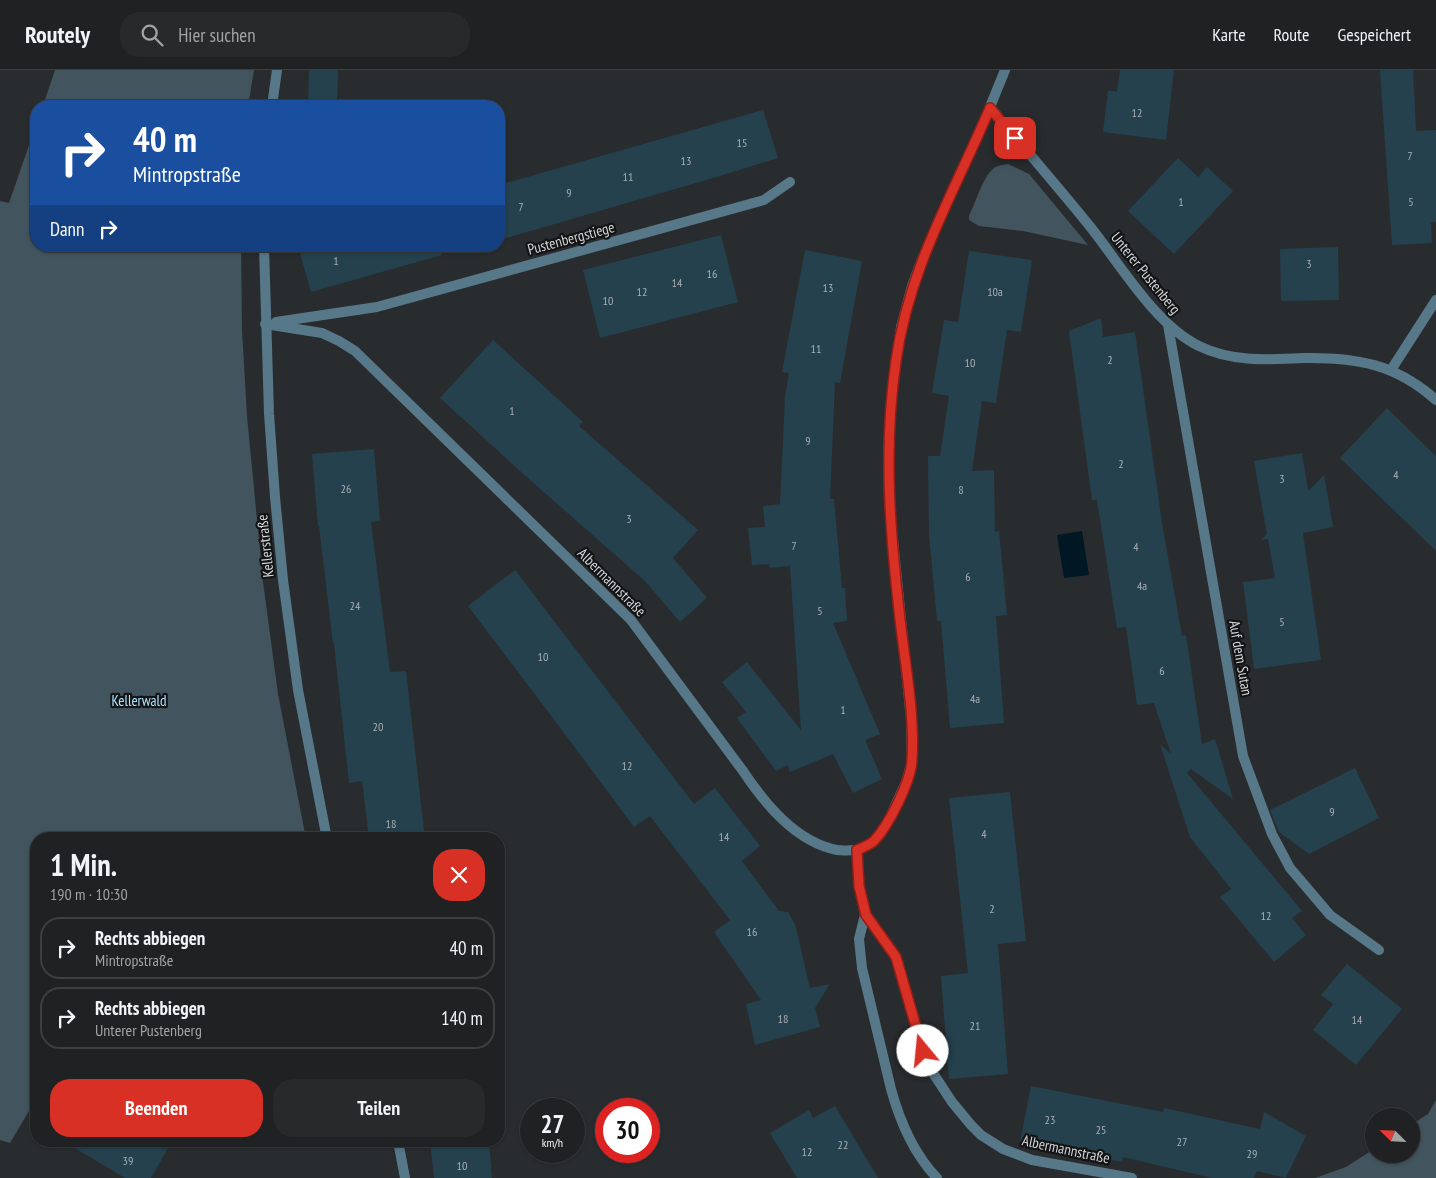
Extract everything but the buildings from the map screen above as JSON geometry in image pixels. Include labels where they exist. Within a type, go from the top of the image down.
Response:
[{"type":"street","points":[[273,100],[277,70]]},
{"type":"street","points":[[857,850],[872,843],[886,826],[906,782],[912,762],[911,719],[889,500],[888,451],[892,394],[901,327],[922,257],[990,108],[1005,70]]},
{"type":"street","name":"Unterer Pustenberg","points":[[990,108],[1091,228],[1158,314],[1183,337],[1198,346],[1226,355],[1258,359],[1346,359],[1361,361],[1391,370],[1416,384],[1436,400]]},
{"type":"street","name":"Pustenbergstiege","points":[[266,324],[377,307],[764,200],[790,182]]},
{"type":"street","name":"Kellerstraße","points":[[264,252],[269,424],[283,580],[298,690],[326,832]]},
{"type":"street","points":[[1391,370],[1436,300]]},
{"type":"street","name":"Albermannstraße","points":[[266,324],[322,333],[354,351],[631,620],[757,792],[779,816],[801,834],[819,843],[838,850],[857,850],[859,886],[866,915],[896,957],[919,1037],[933,1073],[952,1102],[976,1130],[1003,1150],[1032,1160],[1050,1165],[1132,1178]]},
{"type":"street","name":"Auf dem Sutan","points":[[1168,325],[1243,756],[1272,834],[1290,868],[1330,915],[1379,950]]},
{"type":"street","name":"Albermannstraße","points":[[866,915],[859,939],[862,968],[896,1109],[919,1156],[937,1178]]},
{"type":"street","points":[[399,1147],[405,1178]]},
{"type":"green space","points":[[55,70],[254,70],[249,100],[45,100]]},
{"type":"green space","name":"Kellerwald","points":[[30,142],[30,252],[241,252],[242,330],[247,416],[263,582],[278,694],[305,832],[30,832],[30,1109],[10,1143],[0,1140],[0,201],[9,203]]},
{"type":"green space","points":[[1008,164],[1029,174],[1088,245],[1023,231],[979,226],[969,220],[979,191],[989,173],[1000,165]]},
{"type":"green space","points":[[1436,1100],[1436,1178],[1315,1178],[1346,1167],[1365,1155],[1365,1163],[1420,1163],[1420,1119],[1428,1114]]},
{"type":"shaded area","points":[[1082,531],[1089,575],[1064,578],[1057,535]]},
{"type":"route","points":[[923,1051],[896,957],[866,915],[859,886],[857,850],[872,843],[886,826],[906,782],[912,762],[909,694],[889,500],[888,451],[891,402],[901,327],[912,286],[922,257],[990,108],[1015,138]]}]
